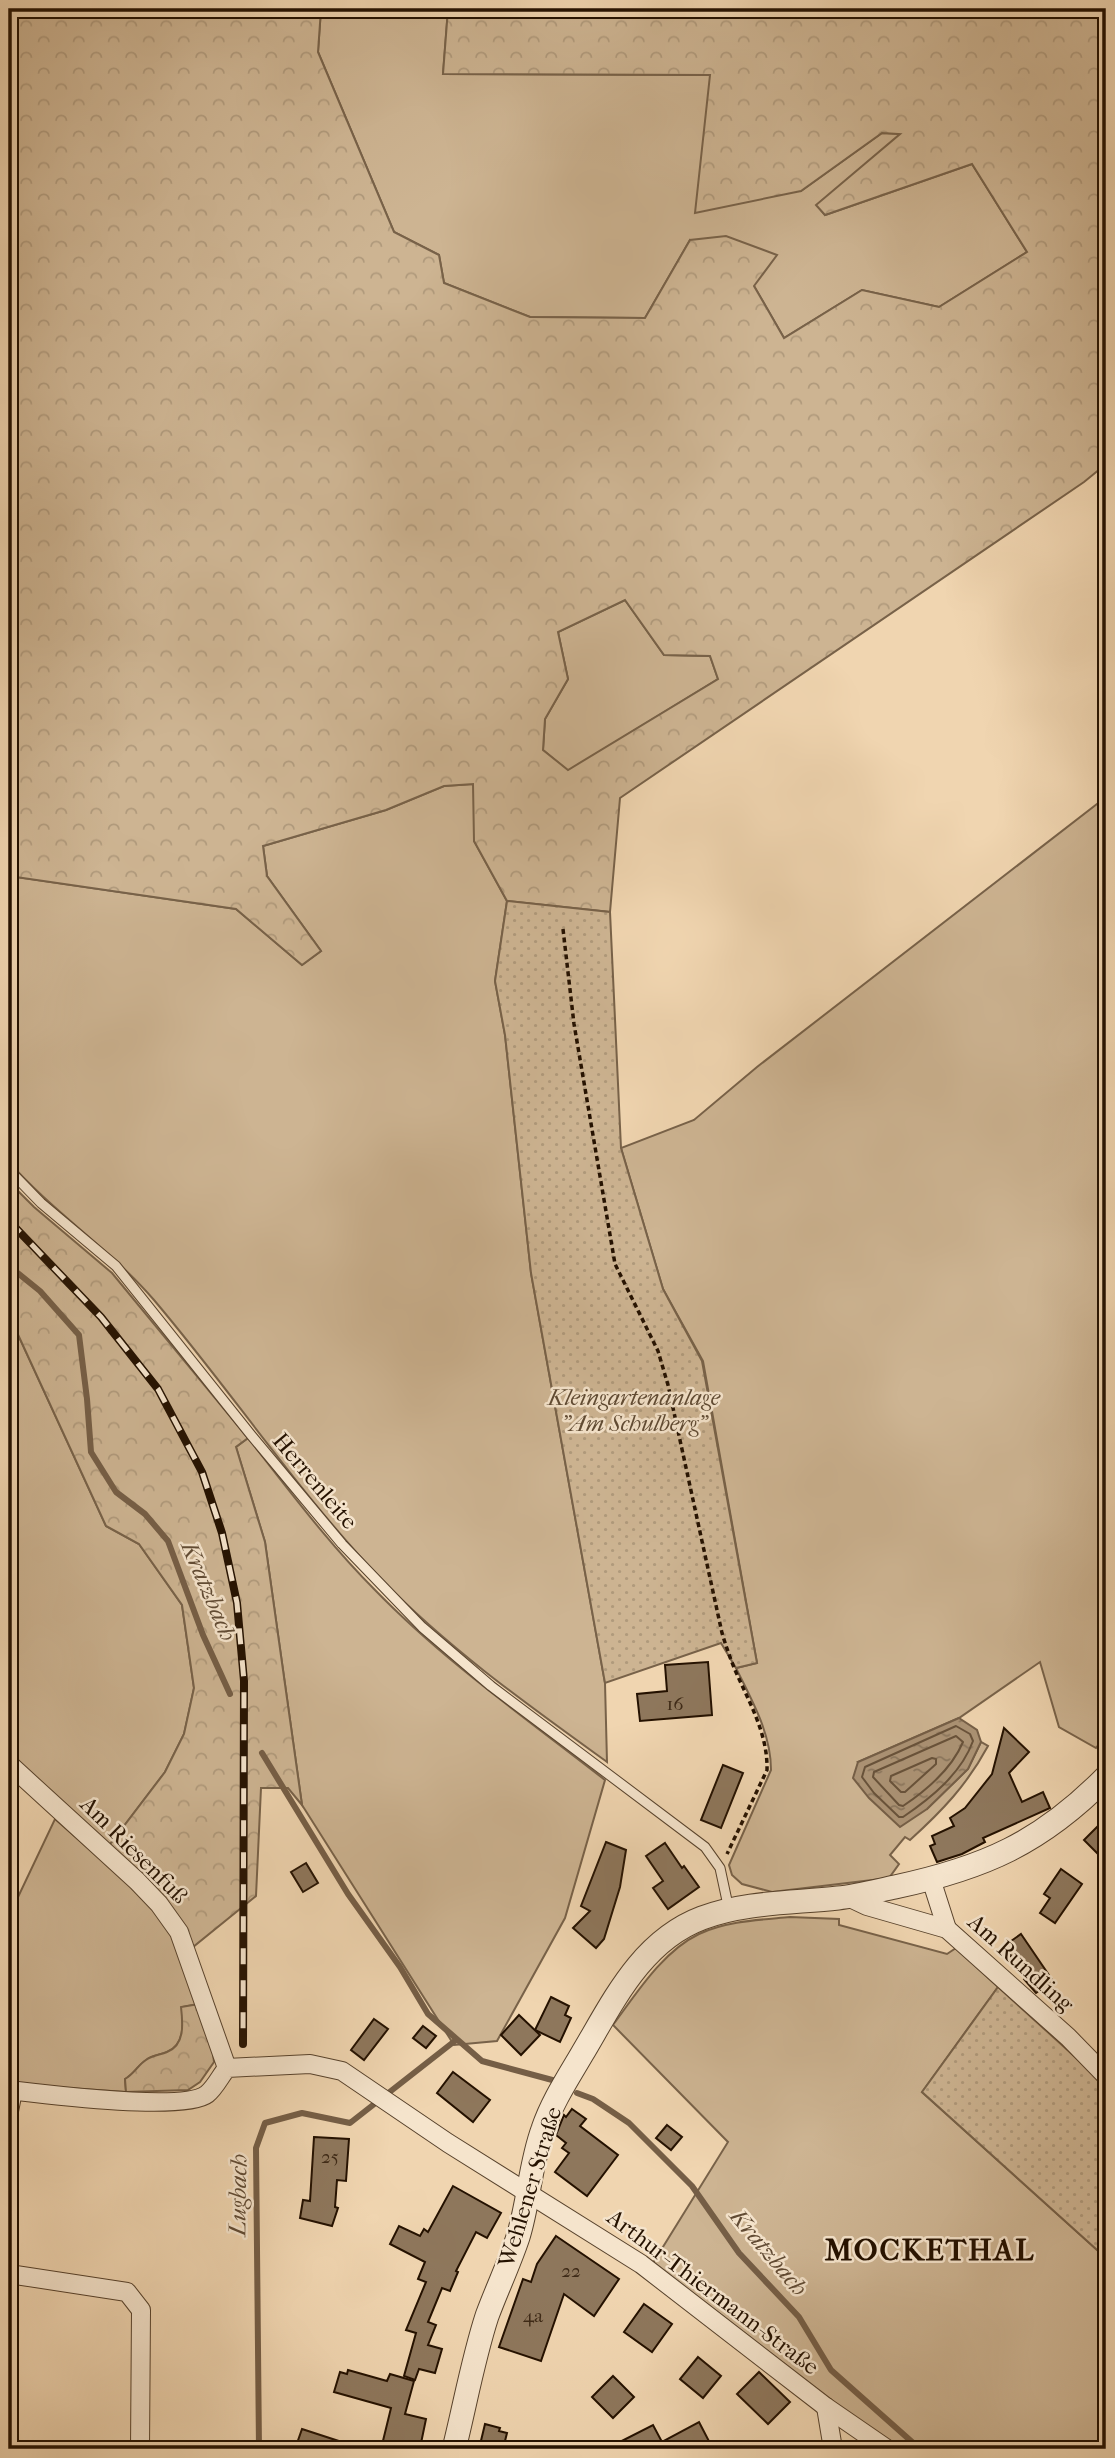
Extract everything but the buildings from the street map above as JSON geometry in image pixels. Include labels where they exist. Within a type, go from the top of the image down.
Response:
[{"type":"street","name":"Am Riesenfuß","points":[[9,1764],[159,1904],[179,1932],[227,2068]]},
{"type":"street","name":"Wehlener Straße","points":[[454,2449],[487,2318],[518,2236],[543,2128],[557,2096],[622,1985],[644,1958],[663,1940],[693,1922],[729,1910],[848,1897],[971,1868],[1031,1839],[1079,1805],[1106,1777]]},
{"type":"street","points":[[931,1879],[947,1929]]},
{"type":"street","name":"Am Rundling","points":[[848,1897],[867,1906],[947,1929],[1068,2037],[1106,2076]]},
{"type":"street","name":"Arthur-Thiermann-Straße","points":[[227,2068],[310,2064],[342,2071],[448,2143],[655,2273],[826,2407],[885,2449]]},
{"type":"street","points":[[9,2111],[11,2091],[90,2099],[185,2100],[207,2094],[227,2068]]},
{"type":"street","points":[[9,2274],[127,2292],[141,2310],[140,2449]]},
{"type":"street","points":[[826,2407],[833,2449]]},
{"type":"lane","name":"Herrenleite","points":[[9,1170],[41,1203],[116,1266],[342,1544],[422,1628],[491,1686],[705,1847],[720,1868]]},
{"type":"lane","points":[[720,1868],[729,1910]]},
{"type":"path","points":[[563,929],[574,1024],[615,1264],[658,1351],[668,1385],[722,1633],[733,1667],[757,1720],[767,1757],[767,1770],[720,1868]]},
{"type":"green space","points":[[9,9],[321,9],[318,52],[394,232],[439,255],[444,283],[530,317],[645,318],[690,240],[726,236],[777,255],[754,286],[784,338],[862,290],[939,307],[1027,252],[972,164],[825,215],[816,205],[900,134],[882,133],[801,191],[695,213],[710,75],[443,74],[448,9],[716,9],[717,13],[834,9],[1106,9],[1106,464],[1084,482],[620,798],[610,912],[507,901],[474,841],[473,784],[444,786],[386,810],[263,846],[267,876],[321,951],[302,965],[236,909],[9,876]],"holes":[[[625,600],[664,655],[710,656],[718,679],[568,770],[543,750],[545,719],[568,679],[558,632]]]},
{"type":"green space","points":[[321,9],[448,9],[443,74],[711,75],[801,191],[882,133],[901,134],[817,205],[825,215],[972,164],[1027,252],[939,307],[862,290],[784,338],[754,286],[690,240],[645,318],[530,317],[444,283],[439,255],[394,232],[318,52]]},
{"type":"green space","points":[[625,600],[664,655],[710,656],[718,679],[568,771],[543,750],[545,719],[568,679],[558,632]]},
{"type":"green space","points":[[474,784],[474,841],[507,901],[495,981],[505,1035],[531,1273],[605,1683],[607,1762],[462,1653],[381,1579],[321,1512],[154,1300],[9,1162],[9,876],[236,909],[302,965],[321,951],[267,876],[263,846],[386,810],[444,786]]},
{"type":"green space","points":[[1106,797],[1106,1736],[1096,1748],[1059,1727],[1040,1662],[959,1718],[858,1762],[927,1809],[968,1769],[981,1742],[988,1746],[963,1785],[943,1808],[910,1840],[905,1837],[890,1855],[899,1864],[889,1878],[772,1892],[742,1884],[732,1875],[729,1865],[771,1770],[764,1730],[736,1668],[757,1663],[703,1361],[663,1289],[621,1148],[694,1120],[757,1067]]},
{"type":"green space","name":"Kleingartenanlage \"Am Schulberg\"","points":[[507,901],[610,912],[621,1148],[663,1289],[702,1361],[757,1663],[736,1668],[721,1643],[605,1683],[531,1273],[505,1035],[495,981]]},
{"type":"green space","points":[[9,1182],[34,1207],[112,1273],[248,1438],[236,1447],[265,1542],[302,1805],[288,1788],[261,1788],[256,1896],[193,1947],[108,1847],[165,1772],[184,1734],[194,1688],[182,1605],[139,1544],[106,1526],[9,1315]]},
{"type":"green space","points":[[9,1315],[106,1526],[139,1544],[182,1605],[194,1688],[184,1734],[165,1772],[108,1847],[9,1752]]},
{"type":"green space","points":[[248,1438],[341,1554],[401,1616],[487,1689],[605,1780],[565,1918],[497,2041],[454,2045],[302,1805],[265,1542],[236,1447]]},
{"type":"green space","points":[[55,1819],[134,1888],[171,1930],[199,2004],[182,2007],[182,2033],[177,2044],[173,2049],[146,2060],[125,2079],[126,2092],[9,2084],[9,1916]]},
{"type":"green space","points":[[790,1917],[839,1919],[839,1925],[947,1954],[956,1948],[998,1987],[922,2092],[1106,2258],[1106,2449],[899,2449],[832,2401],[653,2263],[728,2142],[613,2025],[662,1962],[699,1934],[721,1926]]},
{"type":"green space","points":[[998,1987],[1106,2085],[1106,2258],[922,2092]]},
{"type":"green space","points":[[199,2004],[214,2062],[200,2082],[188,2090],[126,2092],[125,2079],[146,2060],[173,2049],[177,2044],[182,2027],[181,2007]]},
{"type":"water","points":[[959,1718],[977,1730],[981,1742],[968,1769],[927,1809],[900,1827],[869,1798],[853,1778],[858,1762]]},
{"type":"waterway","name":"Kratzbach","points":[[9,1266],[40,1291],[79,1335],[91,1452],[116,1492],[145,1514],[168,1541],[203,1635],[230,1694]]},
{"type":"waterway","name":"Kratzbach","points":[[262,1753],[348,1894],[400,1967],[428,2014],[482,2061],[556,2081]]},
{"type":"waterway","name":"Lugbach","points":[[259,2449],[256,2148],[265,2123],[302,2113],[350,2123],[456,2040]]},
{"type":"waterway","name":"Kratzbach","points":[[577,2093],[593,2099],[629,2123],[692,2186],[739,2253],[799,2317],[831,2370],[920,2449]]},
{"type":"railway","points":[[9,1221],[101,1317],[158,1389],[202,1472],[222,1533],[237,1603],[244,1681],[243,2044]]},
{"type":"district","name":"MOCKETHAL","points":[[930,2250]]}]
